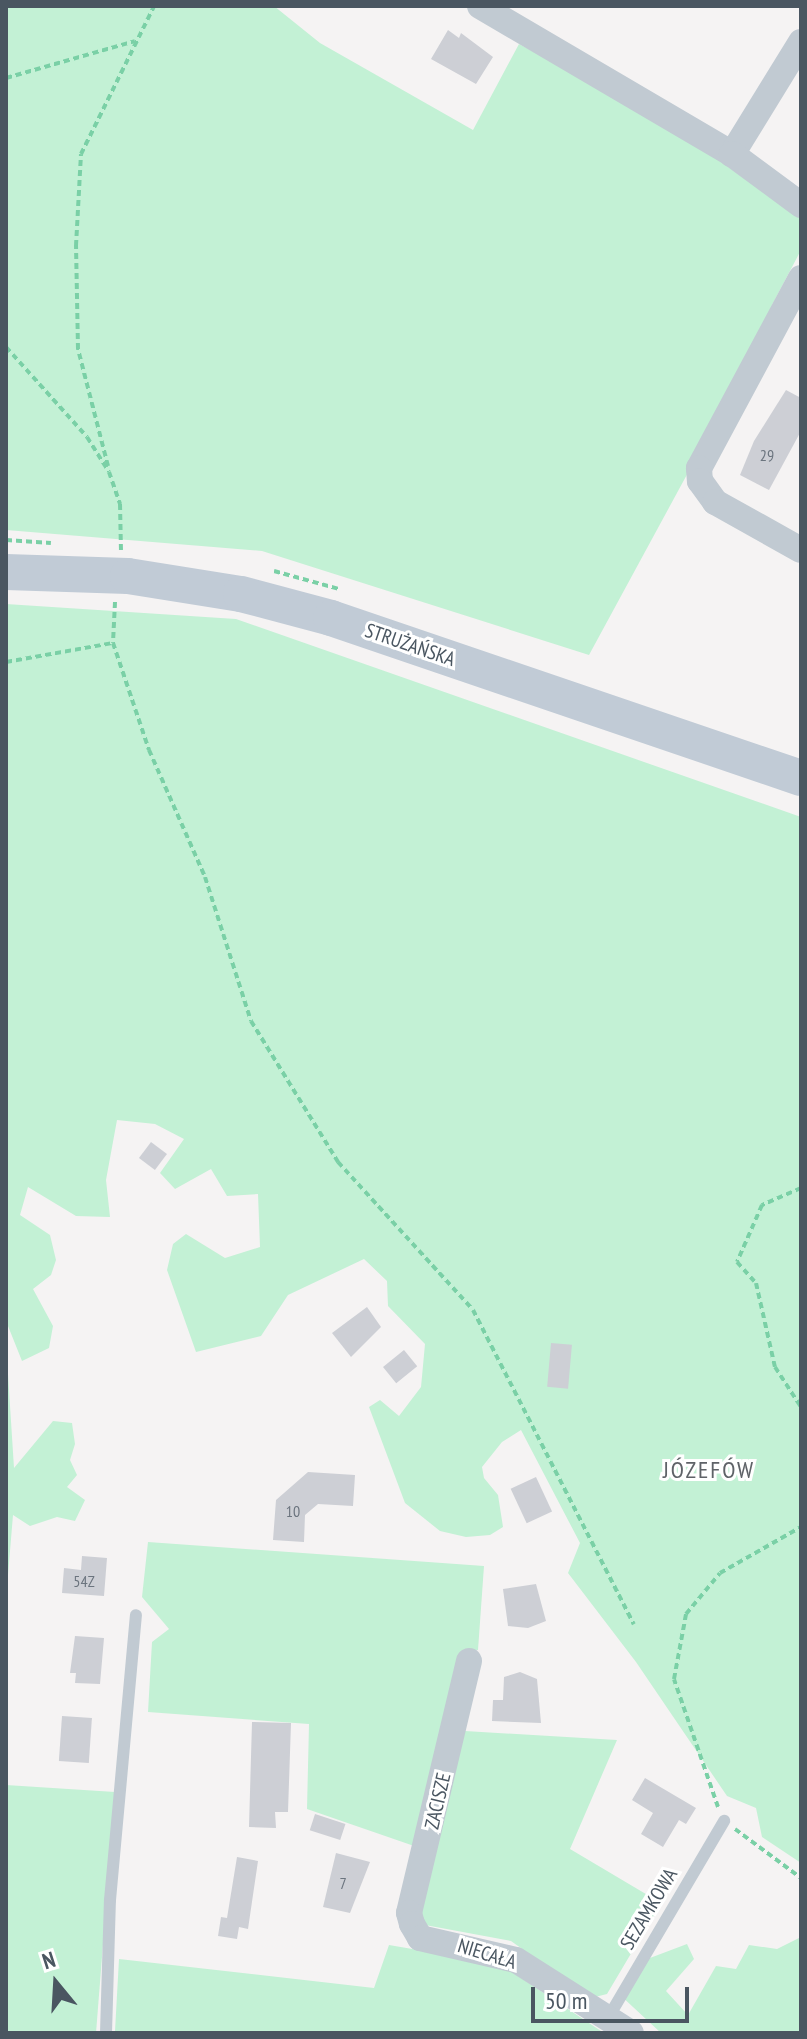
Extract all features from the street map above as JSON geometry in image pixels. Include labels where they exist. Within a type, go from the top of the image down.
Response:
[{"type":"main road","name":"STRUŻAŃSKA","points":[[6,572],[117,575],[241,594],[331,618],[801,778]]},
{"type":"street","points":[[480,6],[732,154],[801,205]]},
{"type":"street","points":[[732,154],[801,42]]},
{"type":"street","points":[[801,278],[699,468],[700,481],[715,502],[801,550]]},
{"type":"street","name":"ZACISZE","points":[[420,1938],[409,1913],[469,1661]]},
{"type":"street","name":"NIECAŁA","points":[[420,1938],[516,1960],[631,2033]]},
{"type":"lane","points":[[106,2033],[110,1900],[136,1615]]},
{"type":"lane","name":"SEZAMKOWA","points":[[608,2018],[724,1821]]},
{"type":"path","points":[[154,6],[81,154],[76,246],[78,349],[120,504],[113,643],[149,750],[205,877],[251,1021],[338,1162],[473,1310],[634,1624]]},
{"type":"path","points":[[6,78],[136,41]]},
{"type":"path","points":[[6,347],[87,437],[109,472]]},
{"type":"path","points":[[6,662],[113,643]]},
{"type":"path","points":[[801,1188],[762,1205],[737,1262],[756,1283],[775,1367],[801,1407]]},
{"type":"path","points":[[801,1527],[720,1573],[686,1614],[674,1679],[683,1717],[724,1821],[801,1878]]},
{"type":"green space","points":[[6,6],[274,6],[320,43],[473,130],[519,44],[709,144],[721,162],[801,217],[801,250],[772,305],[766,329],[589,655],[262,551],[6,530]]},
{"type":"green space","points":[[6,604],[236,619],[801,817],[801,1863],[762,1837],[756,1808],[727,1796],[636,1662],[568,1573],[580,1543],[521,1430],[502,1442],[482,1467],[484,1478],[498,1495],[503,1527],[490,1535],[466,1537],[440,1531],[405,1503],[369,1407],[380,1400],[399,1416],[421,1387],[425,1344],[388,1306],[387,1281],[364,1259],[288,1295],[261,1336],[196,1352],[167,1270],[173,1244],[186,1234],[225,1258],[260,1247],[258,1194],[227,1196],[211,1169],[175,1189],[160,1173],[184,1139],[155,1124],[117,1120],[106,1180],[110,1217],[76,1216],[28,1187],[20,1215],[50,1235],[56,1260],[51,1275],[33,1289],[53,1326],[49,1348],[22,1361],[6,1321]]},
{"type":"green space","points":[[6,1343],[14,1468],[53,1421],[72,1423],[75,1444],[70,1460],[77,1475],[67,1487],[85,1500],[75,1521],[57,1517],[30,1526],[13,1515],[6,1599]]},
{"type":"green space","points":[[148,1542],[484,1566],[478,1650],[462,1651],[417,1847],[307,1809],[309,1724],[148,1712],[152,1642],[169,1629],[142,1597]]},
{"type":"green space","points":[[465,1731],[617,1740],[570,1849],[661,1903],[607,1994],[591,1998],[511,1941],[425,1925],[417,1912]]},
{"type":"green space","points":[[6,1785],[115,1792],[96,2033],[6,2033]]},
{"type":"green space","points":[[801,1937],[801,2033],[661,2033],[619,1994],[642,1961],[687,1944],[694,1959],[666,1991],[688,2015],[716,1966],[736,1969],[749,1945],[777,1949]]},
{"type":"green space","points":[[389,1945],[500,1964],[604,2033],[115,2031],[119,1959],[374,1988]]},
{"type":"building","points":[[448,30],[459,38],[461,33],[493,57],[476,84],[431,59]]},
{"type":"building","points":[[786,390],[801,398],[801,431],[769,490],[740,475],[754,441]]},
{"type":"building","points":[[151,1142],[167,1154],[155,1170],[139,1158]]},
{"type":"building","points":[[367,1307],[381,1327],[351,1357],[332,1333]]},
{"type":"building","points":[[551,1343],[572,1345],[568,1389],[547,1387]]},
{"type":"building","points":[[404,1350],[417,1366],[396,1383],[383,1367]]},
{"type":"building","points":[[308,1472],[355,1475],[353,1506],[318,1504],[305,1515],[304,1542],[273,1540],[276,1500]]},
{"type":"building","points":[[536,1477],[552,1511],[527,1523],[511,1489]]},
{"type":"building","points":[[82,1556],[107,1558],[104,1596],[62,1593],[64,1568],[81,1570]]},
{"type":"building","points":[[536,1584],[546,1621],[528,1628],[508,1626],[503,1589]]},
{"type":"building","points":[[75,1636],[104,1638],[100,1684],[75,1683],[76,1673],[70,1673]]},
{"type":"building","points":[[520,1672],[537,1679],[541,1723],[492,1721],[493,1700],[503,1700],[504,1677]]},
{"type":"building","points":[[62,1716],[92,1718],[89,1763],[59,1761]]},
{"type":"building","points":[[252,1722],[291,1723],[288,1812],[275,1812],[276,1828],[249,1827]]},
{"type":"building","points":[[645,1778],[696,1808],[686,1824],[679,1820],[663,1847],[641,1834],[653,1813],[632,1800]]},
{"type":"building","points":[[315,1814],[345,1824],[340,1840],[310,1830]]},
{"type":"building","points":[[336,1853],[370,1862],[350,1913],[323,1907]]},
{"type":"building","points":[[237,1857],[258,1861],[248,1929],[239,1927],[237,1939],[218,1936],[221,1917],[227,1918]]},
{"type":"district","name":"JÓZEFÓW","points":[[709,1470]]}]
